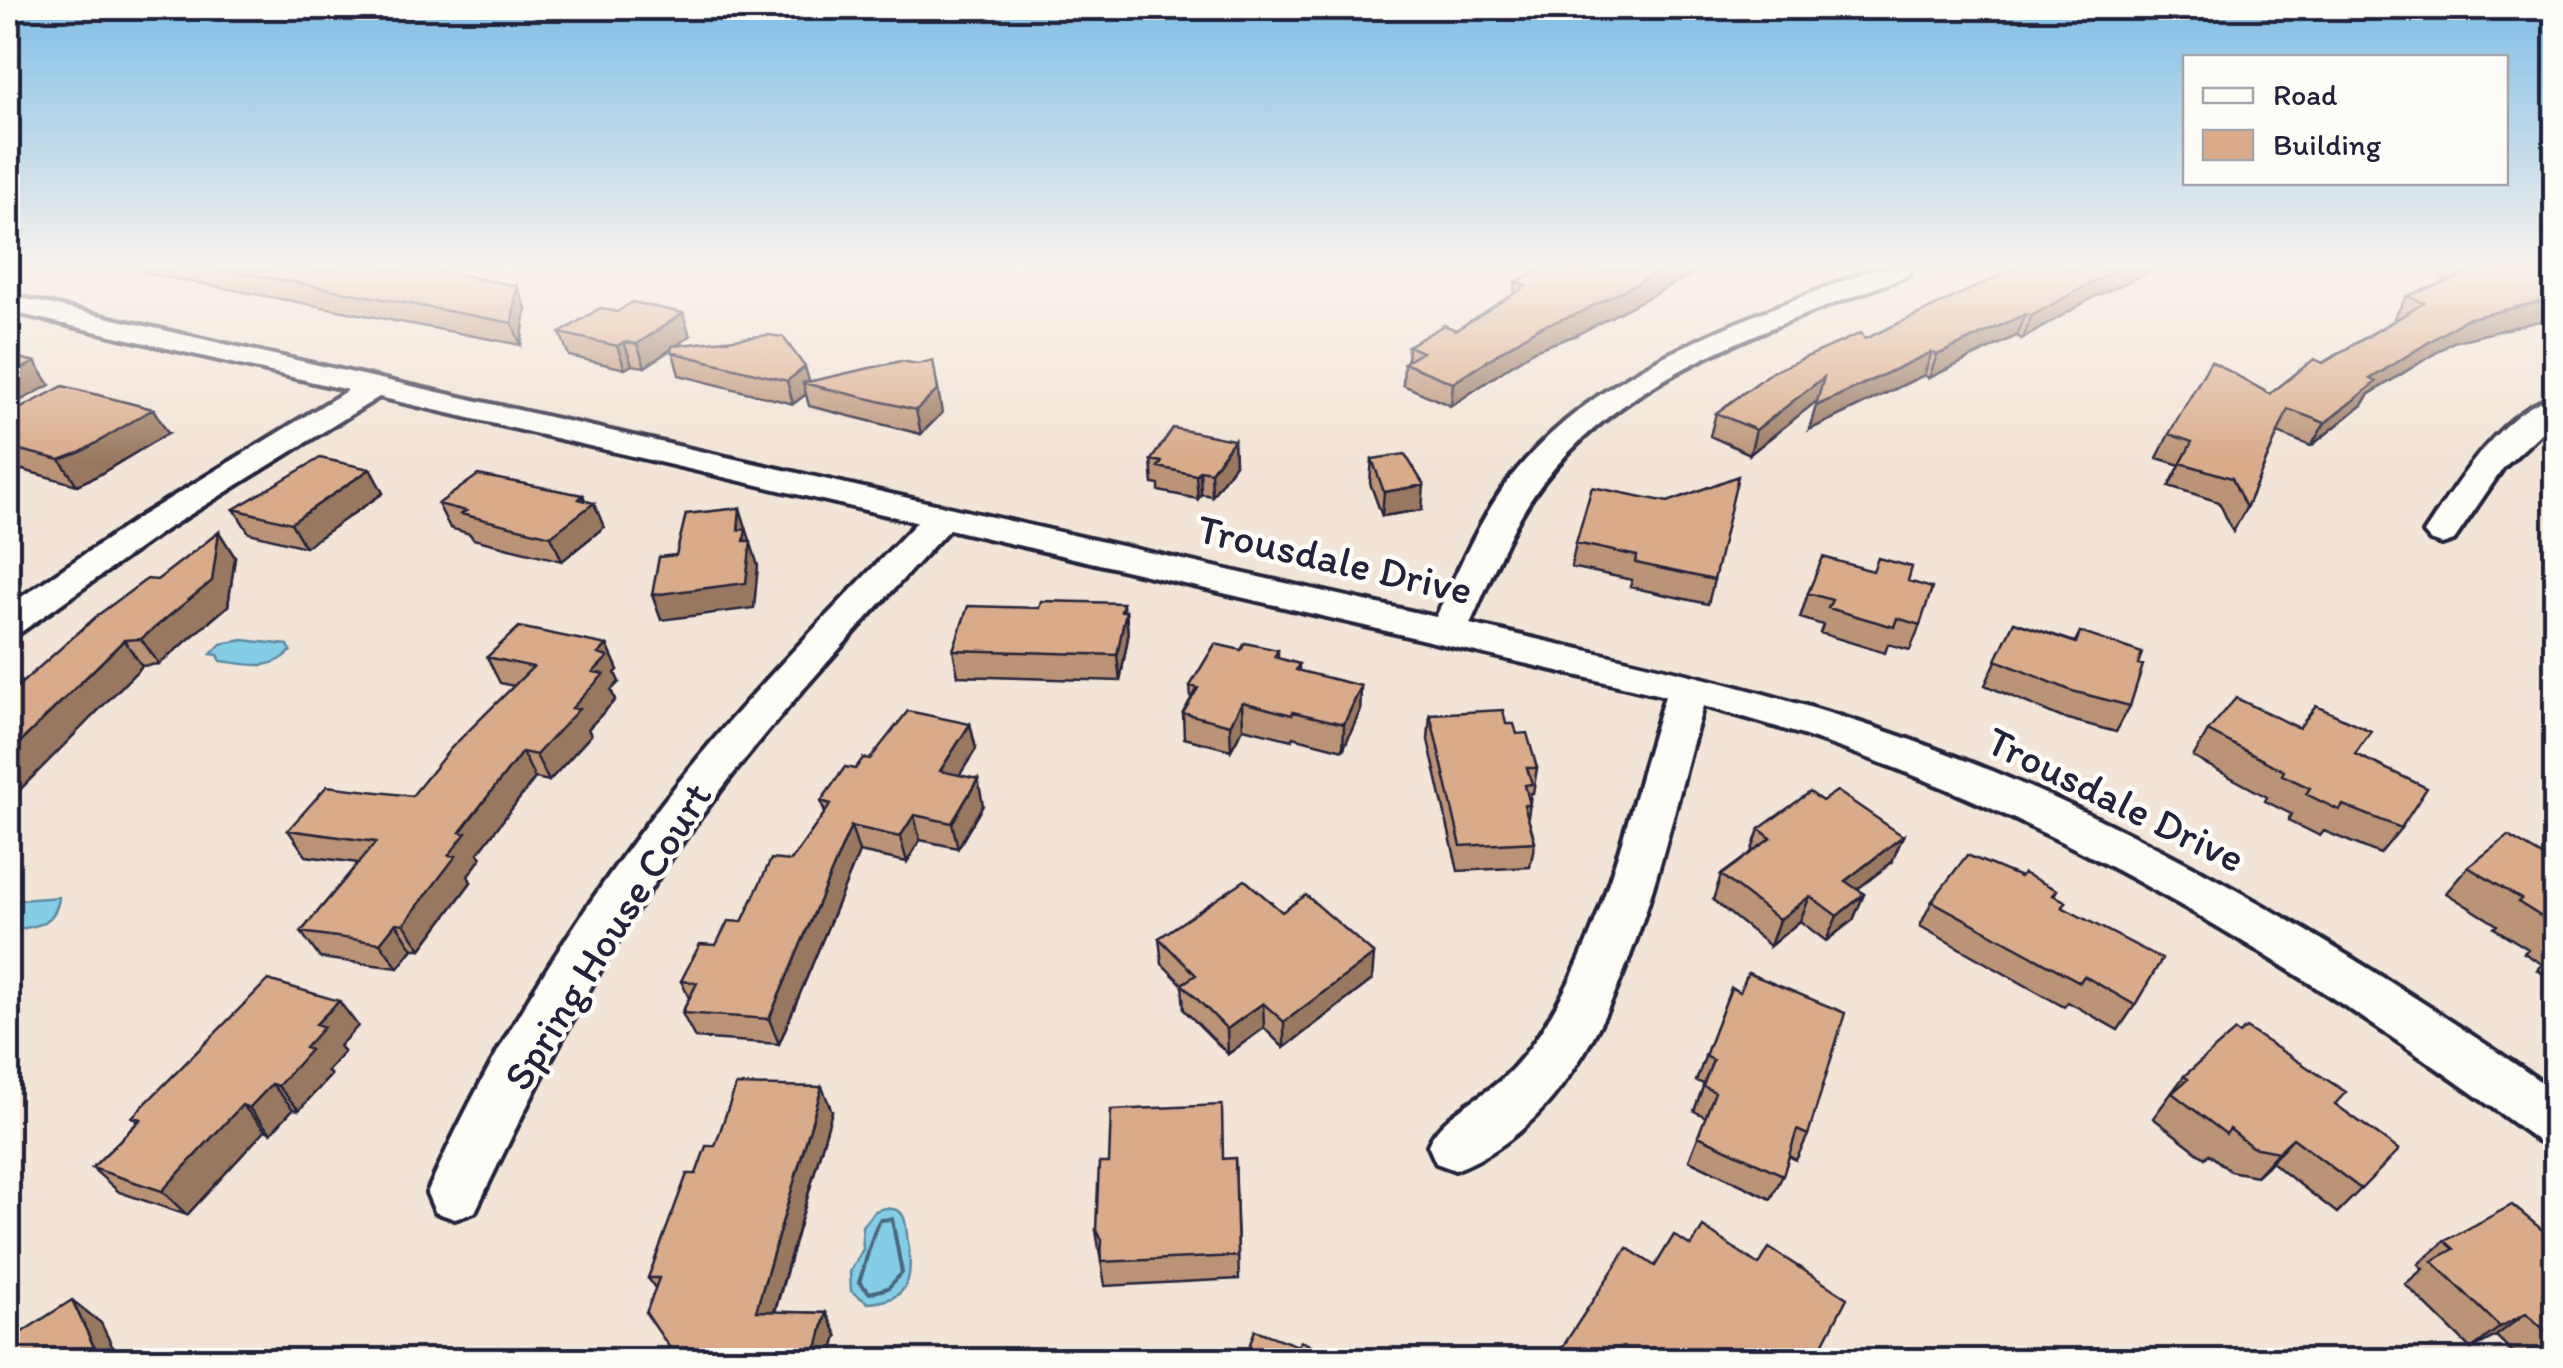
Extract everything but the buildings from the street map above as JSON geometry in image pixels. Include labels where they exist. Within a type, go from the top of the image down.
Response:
[{"type":"street","name":"Trousdale Drive","points":[[136,333],[1688,688],[1817,723],[1933,764],[2141,859],[2224,902],[2325,964],[2556,1124]]},
{"type":"street","points":[[1447,633],[1515,496],[1551,452],[1576,428],[1653,376],[1745,333]]},
{"type":"street","points":[[8,623],[152,523],[373,388]]},
{"type":"street","points":[[2442,532],[2491,461],[2526,425],[2556,404]]},
{"type":"street","name":"Spring House Court","points":[[455,1192],[540,1033],[672,822],[800,668],[941,518]]},
{"type":"street","points":[[1455,1145],[1520,1095],[1562,1045],[1613,926],[1688,688]]},
{"type":"water","points":[[243,640],[288,645],[291,651],[276,662],[259,665],[221,661],[218,655],[211,654],[221,644]]},
{"type":"water","points":[[59,897],[48,920],[8,930],[8,901]]},
{"type":"water","points":[[875,1211],[898,1211],[904,1218],[909,1276],[893,1298],[868,1303],[851,1291],[850,1272],[863,1249],[862,1226]]}]
